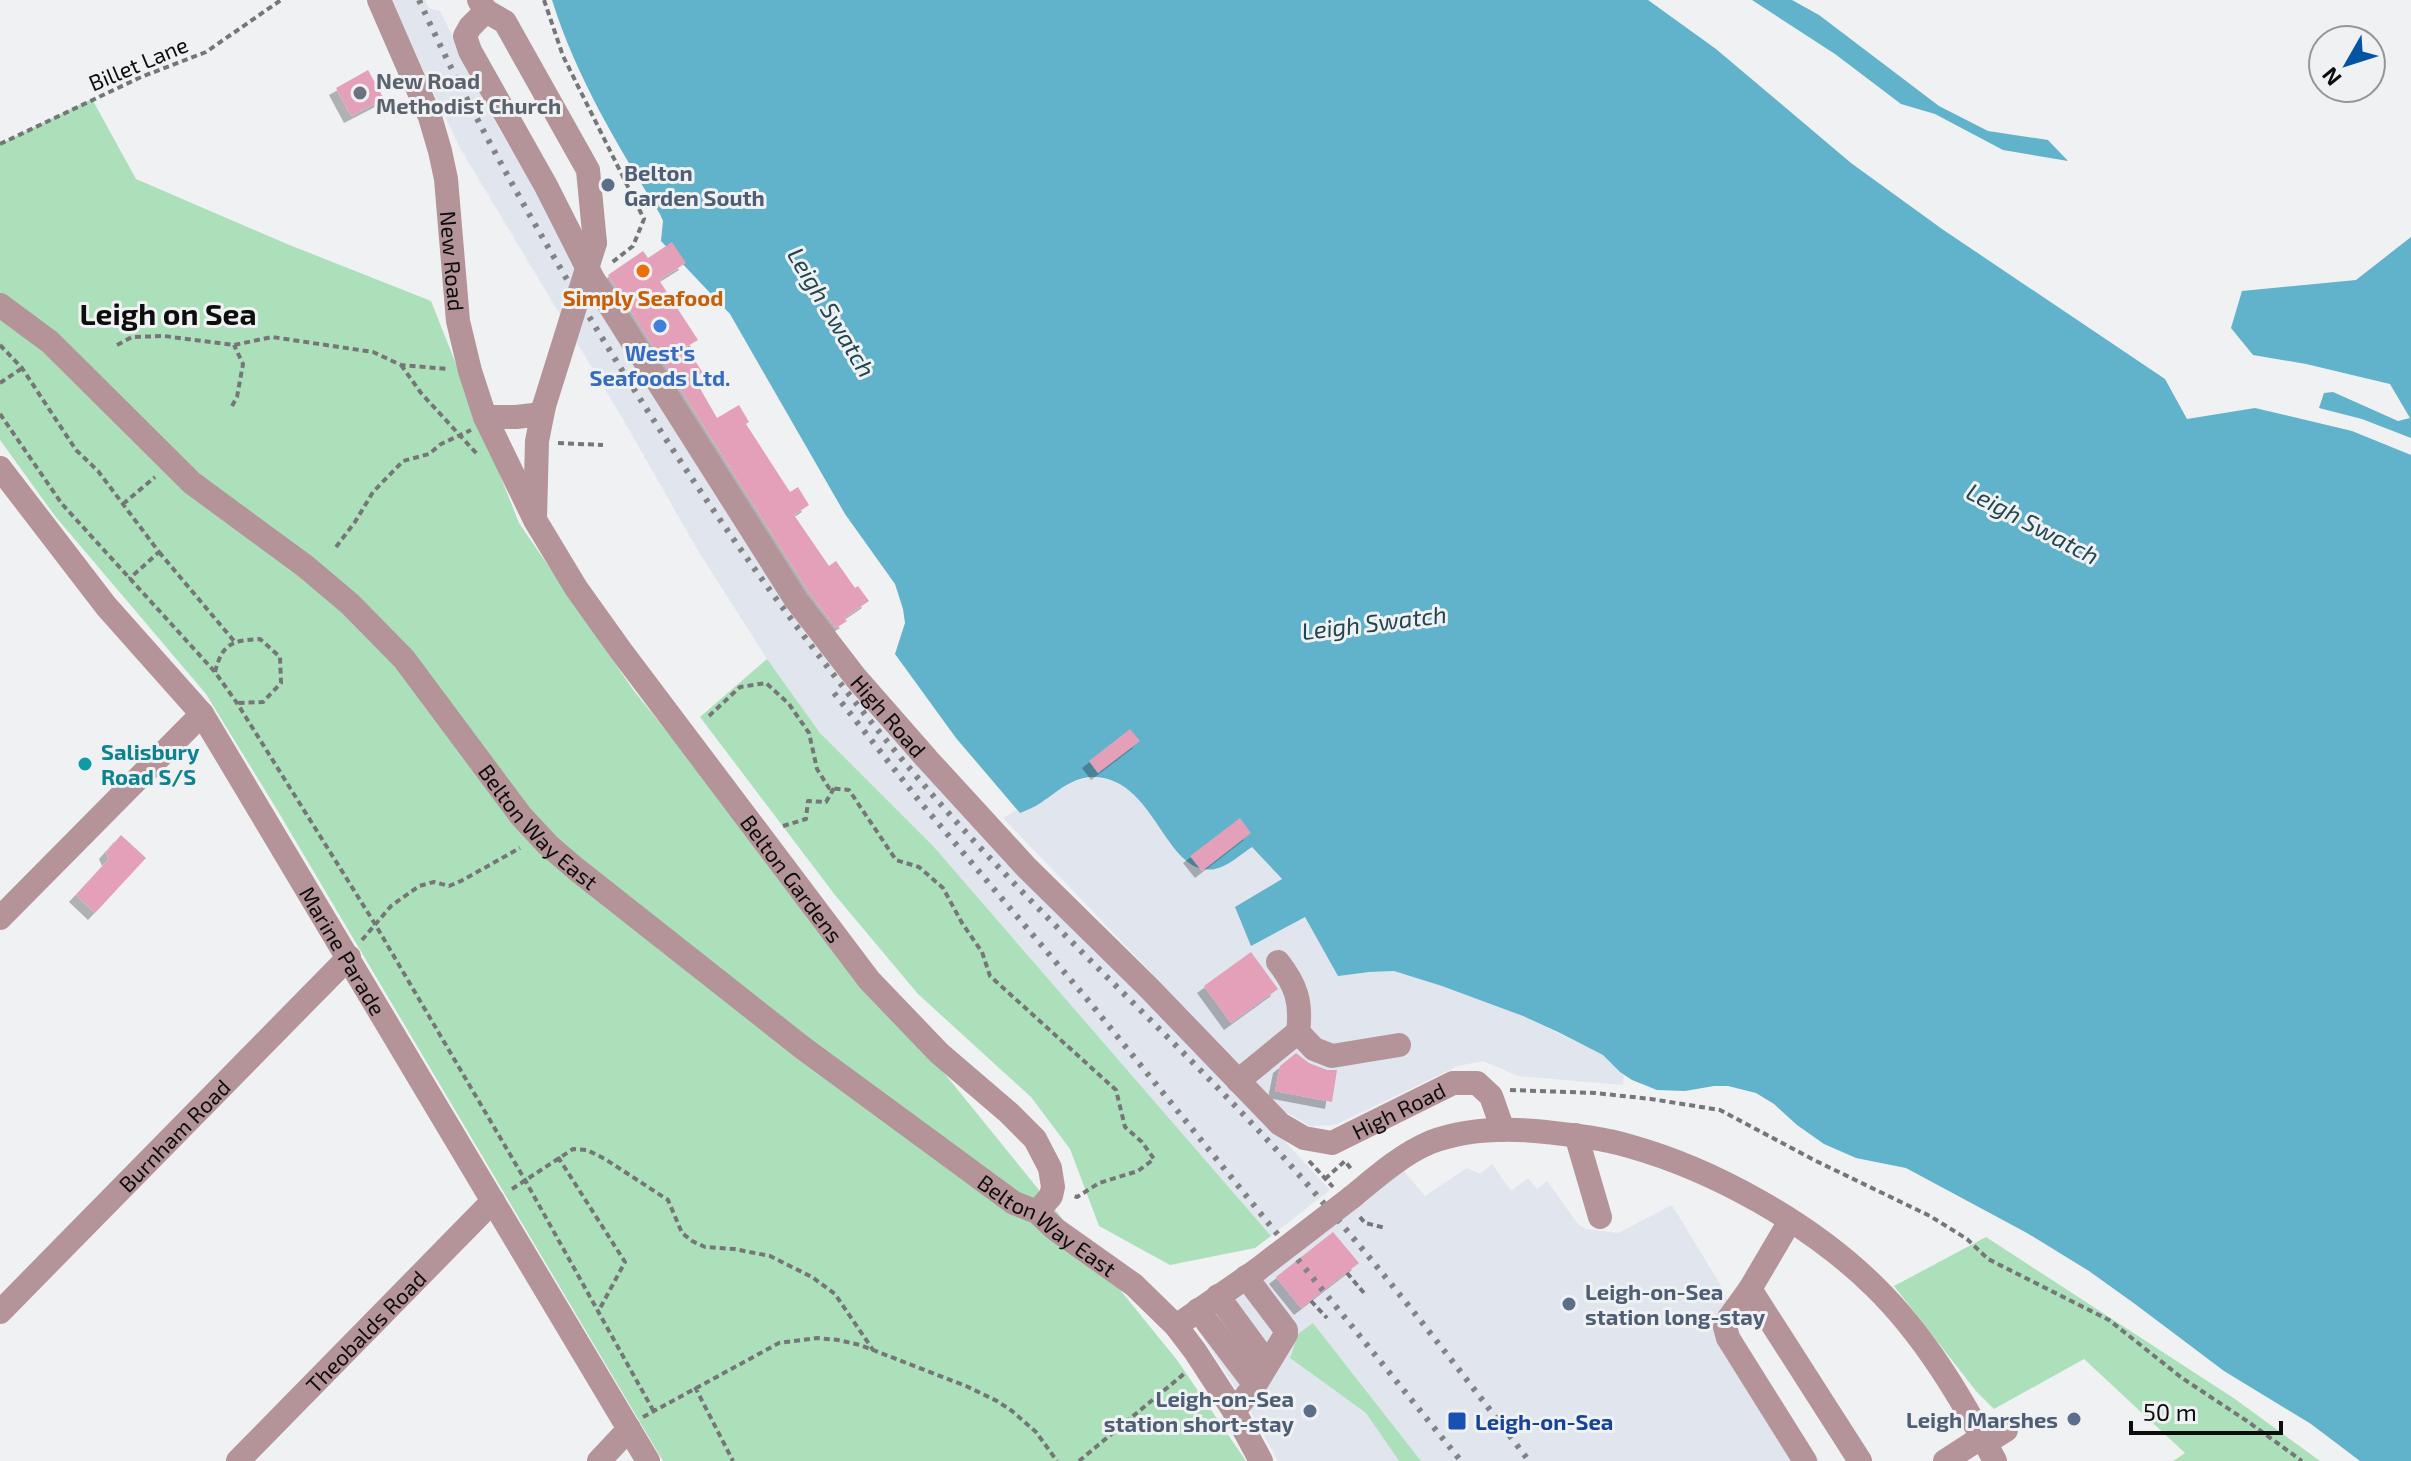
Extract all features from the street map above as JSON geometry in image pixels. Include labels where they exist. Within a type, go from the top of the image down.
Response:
[{"type":"street","name":"New Road","points":[[379,0],[430,117],[440,151],[446,179],[458,321],[470,371],[486,420],[535,520]]},
{"type":"street","points":[[490,11],[526,60],[588,170],[595,243],[543,410],[537,441],[535,520]]},
{"type":"street","name":"High Road","points":[[490,11],[470,27],[465,36],[470,51],[546,186],[600,291],[796,600],[856,678],[1027,868],[1149,988],[1280,1124],[1304,1138],[1332,1143],[1453,1083],[1477,1083],[1491,1096]]},
{"type":"street","name":"Belton Way East","points":[[0,305],[50,342],[192,483],[305,566],[361,615],[404,659],[521,816],[548,845],[815,1058],[1014,1203],[1037,1212],[1055,1229],[1134,1285],[1176,1326],[1195,1351],[1234,1411],[1261,1461]]},
{"type":"street","points":[[486,420],[543,410]]},
{"type":"street","name":"Marine Parade","points":[[0,468],[106,606],[202,714],[648,1461]]},
{"type":"street","name":"Belton Gardens","points":[[535,520],[576,588],[621,651],[869,980],[939,1053],[1035,1139],[1050,1168],[1053,1187],[1051,1196],[1037,1212]]},
{"type":"street","points":[[0,918],[202,714]]},
{"type":"street","name":"Burnham Road","points":[[0,1312],[349,957]]},
{"type":"street","points":[[1238,1081],[1298,1032],[1300,1016],[1293,981],[1278,962]]},
{"type":"street","points":[[1298,1032],[1314,1049],[1332,1056],[1399,1045]]},
{"type":"street","points":[[1491,1096],[1503,1130]]},
{"type":"street","points":[[1176,1326],[1238,1283],[1391,1166],[1431,1142],[1464,1134],[1503,1130],[1576,1135],[1627,1145],[1710,1175],[1790,1221],[1843,1258],[1876,1287],[1903,1317],[1944,1374],[1987,1447]]},
{"type":"street","points":[[1576,1135],[1600,1217]]},
{"type":"street","name":"Theobalds Road","points":[[238,1461],[493,1201]]},
{"type":"street","points":[[1790,1221],[1725,1327],[1728,1338],[1805,1461]]},
{"type":"street","points":[[1238,1283],[1272,1356]]},
{"type":"street","points":[[1234,1411],[1255,1385],[1286,1330],[1238,1283]]},
{"type":"street","points":[[1750,1289],[1860,1461]]},
{"type":"street","points":[[1198,1310],[1255,1385]]},
{"type":"street","points":[[599,1461],[629,1429]]},
{"type":"street","points":[[1945,1461],[1987,1447],[2006,1430]]},
{"type":"path","name":"Billet Lane","points":[[0,144],[141,77],[206,52],[281,0]]},
{"type":"path","points":[[117,345],[132,337],[164,336],[234,345],[272,337],[373,352],[401,365],[470,371]]},
{"type":"path","points":[[0,345],[22,368],[76,450],[98,471],[159,552],[234,641]]},
{"type":"path","points":[[232,406],[237,397],[243,364],[234,345]]},
{"type":"path","points":[[401,365],[421,393],[488,465],[504,459]]},
{"type":"path","points":[[0,383],[22,368]]},
{"type":"path","points":[[0,414],[62,504],[215,672],[237,703],[375,924],[525,1180],[653,1410]]},
{"type":"path","points":[[336,547],[373,492],[403,461],[429,454],[441,444],[486,420]]},
{"type":"path","points":[[537,441],[603,445]]},
{"type":"path","points":[[123,504],[172,463]]},
{"type":"path","points":[[129,579],[159,552]]},
{"type":"path","points":[[215,672],[220,654],[234,641],[260,639],[280,657],[281,683],[263,702],[237,703]]},
{"type":"path","points":[[709,716],[740,687],[766,683],[789,704],[809,733],[817,769],[829,788],[849,790],[896,860],[919,867],[943,888],[982,952],[990,976],[1116,1090],[1125,1127],[1142,1142],[1154,1159],[1138,1171],[1099,1183],[1077,1197],[1066,1196]]},
{"type":"path","points":[[783,826],[806,819],[808,801],[826,802],[834,788]]},
{"type":"path","points":[[349,957],[391,906],[419,886],[434,882],[449,886],[515,851]]},
{"type":"path","points":[[1491,1096],[1510,1090],[1595,1093],[1720,1110],[1930,1216],[1967,1239],[1988,1259],[2109,1320],[2182,1378],[2302,1461]]},
{"type":"path","points":[[493,1201],[558,1157],[573,1149],[587,1150],[668,1200],[682,1233],[692,1241],[705,1247],[770,1256],[812,1277],[835,1294],[873,1350]]},
{"type":"path","points":[[558,1157],[625,1262],[598,1312]]},
{"type":"path","points":[[1347,1273],[1364,1293]]},
{"type":"path","points":[[1311,1301],[1327,1318]]},
{"type":"path","points":[[629,1429],[653,1410],[779,1343],[817,1338],[838,1340],[873,1350],[997,1401],[1036,1432],[1057,1461]]},
{"type":"path","points":[[1079,1461],[1179,1378]]},
{"type":"path","points":[[695,1387],[733,1461]]},
{"type":"shaded area","points":[[390,0],[425,0],[429,8],[440,11],[500,131],[643,367],[831,654],[1330,1190],[1271,1236],[934,847],[820,733],[767,659],[697,549],[460,148]]},
{"type":"shaded area","points":[[1092,777],[1122,784],[1138,797],[1184,860],[1217,869],[1252,846],[1282,880],[1305,917],[1369,972],[1394,971],[1442,985],[1523,1016],[1603,1055],[1624,1075],[1623,1085],[1518,1076],[1483,1061],[1458,1066],[1335,1125],[1310,1126],[1284,1111],[1003,818],[1040,803],[1071,782]]},
{"type":"shaded area","points":[[1492,1164],[1511,1191],[1528,1178],[1537,1189],[1547,1181],[1578,1224],[1586,1229],[1618,1233],[1672,1205],[1723,1289],[1746,1348],[1820,1461],[1421,1461],[1313,1323],[1290,1358],[1366,1413],[1399,1461],[1278,1461],[1250,1410],[1198,1330],[1269,1269],[1400,1167],[1425,1196],[1467,1168],[1480,1174]]},
{"type":"green space","points":[[92,99],[136,179],[431,301],[519,523],[634,691],[1177,1360],[1246,1461],[663,1461],[206,694],[55,516],[0,440],[0,144]]},
{"type":"green space","points":[[767,659],[820,733],[934,847],[1271,1236],[1255,1248],[1170,1265],[1099,1226],[1070,1149],[1031,1097],[918,994],[835,895],[700,717]]},
{"type":"green space","points":[[1986,1237],[2235,1399],[2320,1461],[2173,1461],[2185,1453],[2084,1359],[1994,1409],[1976,1391],[1894,1286]]},
{"type":"green space","points":[[1313,1323],[1421,1461],[1399,1461],[1366,1413],[1290,1358],[1298,1334]]},
{"type":"water","name":"Leigh Swatch","points":[[552,0],[1648,0],[1716,49],[1851,163],[1942,229],[2165,379],[2187,419],[2255,408],[2352,431],[2411,455],[2411,1461],[2360,1461],[2311,1424],[2224,1371],[2089,1271],[2027,1233],[1906,1168],[1856,1158],[1824,1144],[1756,1093],[1728,1086],[1685,1091],[1657,1090],[1632,1080],[1603,1055],[1558,1032],[1442,986],[1394,971],[1338,976],[1305,917],[1251,946],[1235,907],[1282,879],[1252,847],[1230,863],[1215,869],[1198,868],[1183,858],[1130,791],[1112,780],[1090,777],[1076,780],[1020,813],[956,738],[895,654],[905,623],[895,584],[845,514],[730,314],[661,241],[663,221],[660,214],[586,84]]},
{"type":"water","points":[[1752,0],[1792,0],[1819,15],[1939,106],[1988,131],[2048,140],[2068,161],[2003,150],[1935,114],[1901,104],[1835,54]]},
{"type":"water","points":[[2411,237],[2411,438],[2362,419],[2319,408],[2324,393],[2333,392],[2398,421],[2410,418],[2390,384],[2253,355],[2231,328],[2242,291],[2356,280]]},
{"type":"building","name":"New Road Methodist Church","points":[[368,70],[384,99],[351,116],[336,88]]},
{"type":"building","points":[[672,242],[686,263],[659,280],[698,340],[686,347],[703,373],[694,378],[717,418],[739,405],[749,422],[746,424],[790,492],[798,487],[809,505],[794,515],[829,566],[836,561],[855,588],[858,586],[869,601],[844,618],[847,621],[836,628],[808,591],[608,275],[643,251],[648,258]]},
{"type":"building","points":[[1130,729],[1140,741],[1098,773],[1089,761]]},
{"type":"building","points":[[1240,818],[1251,833],[1202,871],[1190,856]]},
{"type":"building","points":[[121,835],[146,858],[95,913],[76,895],[109,859],[106,852]]},
{"type":"building","points":[[1251,952],[1278,989],[1231,1023],[1204,986]]},
{"type":"building","points":[[1296,1053],[1309,1063],[1327,1070],[1337,1070],[1332,1102],[1275,1091],[1280,1066]]},
{"type":"building","points":[[1333,1232],[1359,1263],[1301,1308],[1276,1277]]},
{"type":"railway","points":[[419,0],[500,162],[590,318],[669,444],[796,626],[888,742],[978,845],[1284,1158],[1410,1307],[1529,1461]]},
{"type":"railway","points":[[834,693],[921,803],[1087,999],[1461,1461]]},
{"type":"place","name":"New Road Methodist Church","points":[[360,93]]},
{"type":"place","name":"Belton Garden South","points":[[608,185]]},
{"type":"place","name":"Simply Seafood","points":[[643,271]]},
{"type":"place","name":"West's Seafoods Ltd.","points":[[660,326]]},
{"type":"place","name":"Salisbury Road S/S","points":[[85,764]]},
{"type":"place","name":"Leigh-on-Sea station long-stay","points":[[1569,1304]]},
{"type":"place","name":"Leigh-on-Sea station short-stay","points":[[1310,1411]]},
{"type":"place","name":"Leigh Marshes","points":[[2074,1419]]},
{"type":"place","name":"Leigh-on-Sea","points":[[1457,1421]]},
{"type":"district","name":"Leigh on Sea","points":[[168,313]]}]
